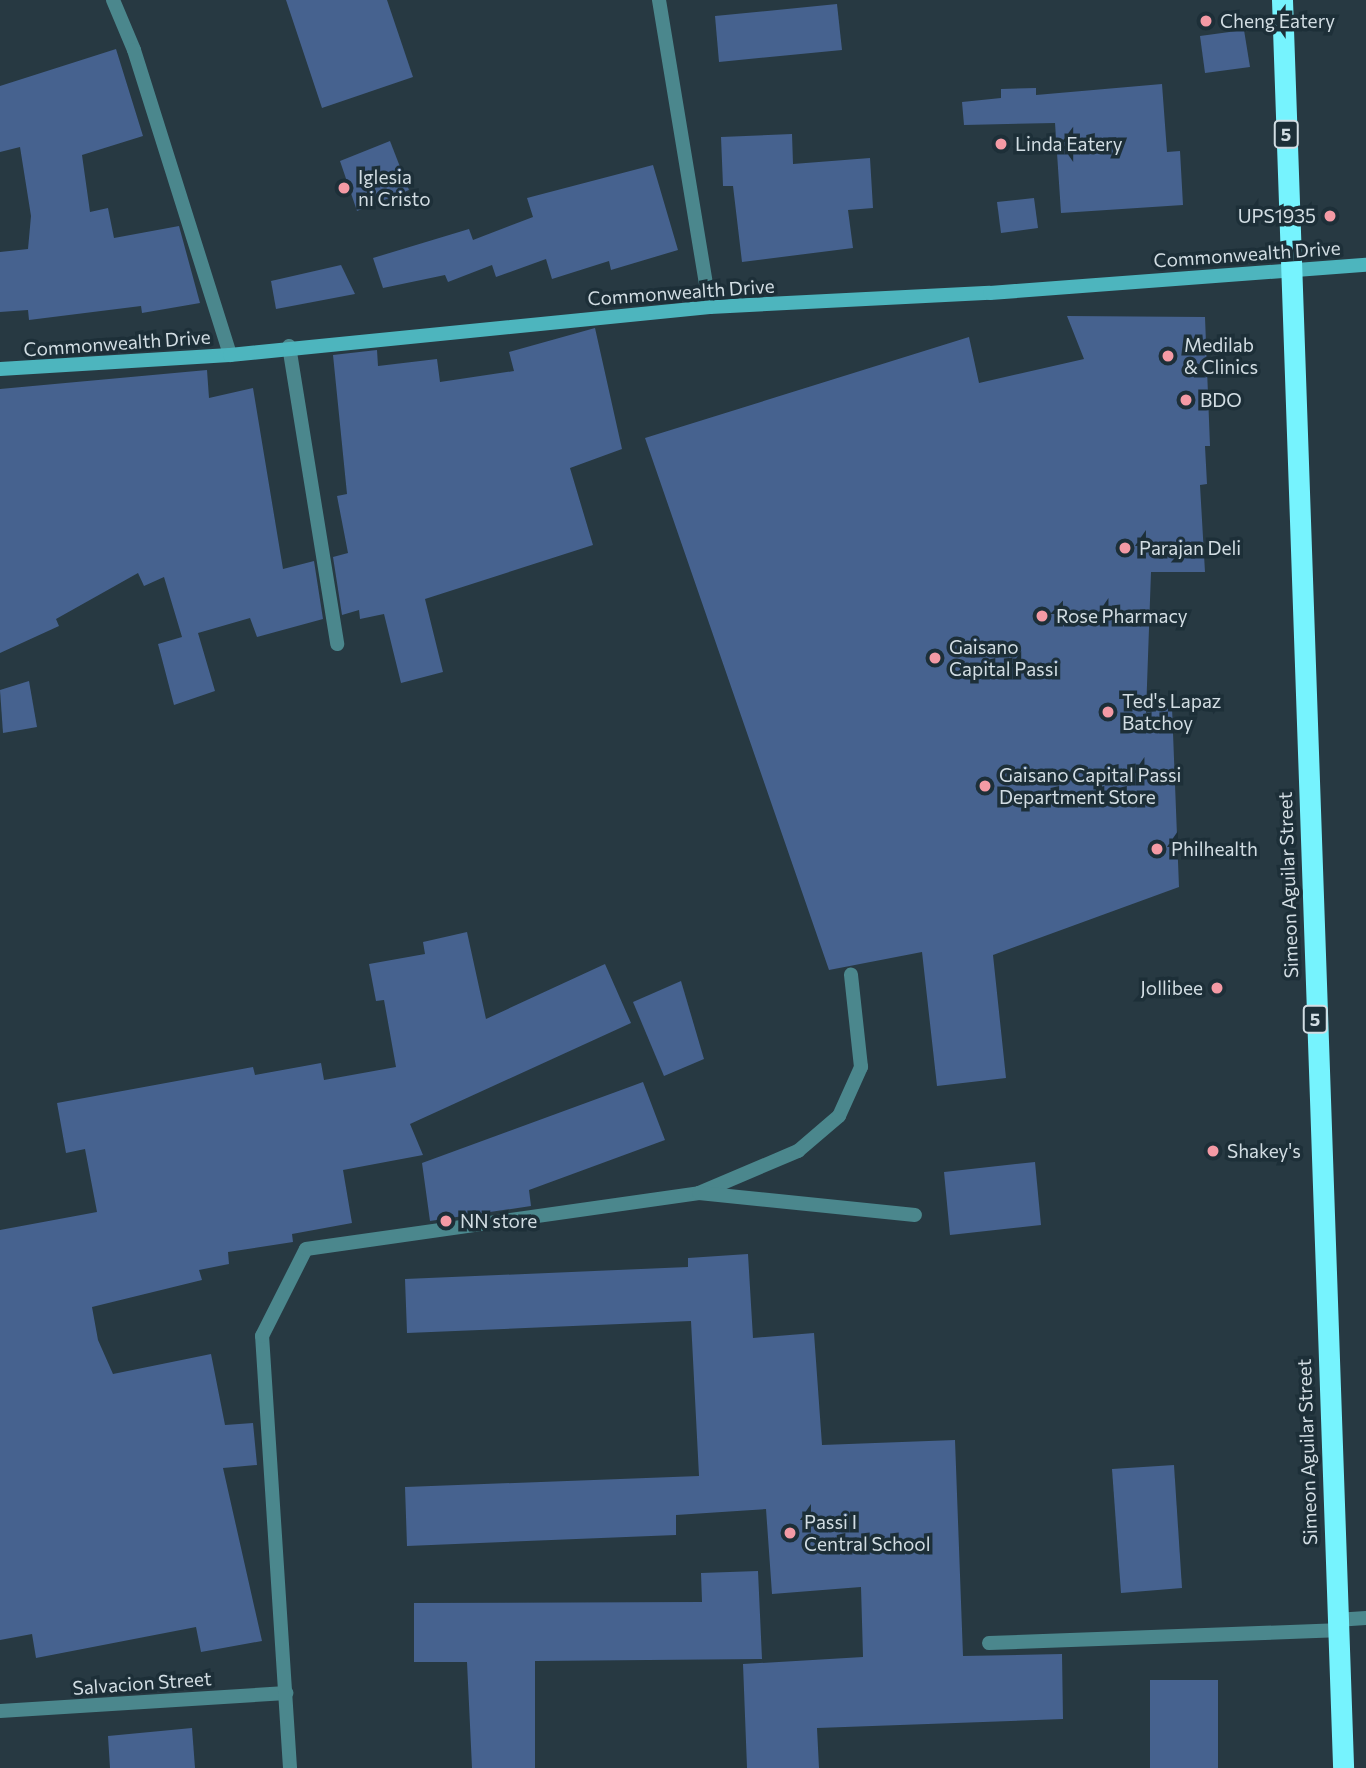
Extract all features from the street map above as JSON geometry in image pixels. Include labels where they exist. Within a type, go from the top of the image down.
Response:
[{"type":"highway","name":"Simeon Aguilar Street","points":[[1282,0],[1343,1768]]},
{"type":"street","points":[[113,0],[134,50],[230,355]]},
{"type":"street","points":[[659,0],[710,307]]},
{"type":"street","name":"Commonwealth Drive","points":[[0,369],[230,355],[289,346],[710,307],[990,293],[1366,265]]},
{"type":"street","points":[[289,346],[337,644]]},
{"type":"street","points":[[699,1194],[798,1151],[839,1116],[862,1067],[851,975]]},
{"type":"street","points":[[290,1768],[262,1336],[306,1249],[699,1194],[915,1215]]},
{"type":"street","points":[[989,1643],[1336,1625],[1366,1618]]},
{"type":"street","name":"Salvacion Street","points":[[0,1712],[286,1693]]},
{"type":"building","points":[[286,0],[387,0],[413,77],[322,108]]},
{"type":"building","points":[[837,4],[842,50],[719,62],[715,16]]},
{"type":"building","points":[[1244,30],[1250,67],[1205,73],[1200,36]]},
{"type":"building","points":[[116,49],[143,136],[82,155],[90,212],[108,208],[114,238],[179,226],[200,303],[142,313],[141,306],[29,320],[28,310],[0,312],[0,252],[28,249],[31,216],[20,147],[0,152],[0,86]]},
{"type":"building","points":[[1162,84],[1167,152],[1180,151],[1183,205],[1061,213],[1055,123],[964,125],[962,102],[1001,98],[1001,89],[1036,88],[1036,95]]},
{"type":"building","points":[[792,134],[793,164],[870,158],[873,208],[848,210],[853,248],[742,262],[733,186],[723,186],[721,137]]},
{"type":"building","points":[[390,141],[409,190],[357,211],[340,161]]},
{"type":"building","points":[[653,165],[678,250],[611,270],[609,261],[552,279],[546,259],[496,277],[492,265],[448,282],[445,275],[383,288],[373,258],[469,229],[473,240],[533,217],[527,198]]},
{"type":"building","points":[[1034,198],[1038,228],[1001,233],[997,202]]},
{"type":"building","points":[[341,265],[355,294],[276,309],[271,281]]},
{"type":"building","name":"Gaisano Capital Passi","points":[[1067,316],[1205,317],[1210,446],[1205,446],[1207,484],[1200,485],[1205,572],[1151,572],[1146,713],[1172,707],[1179,887],[993,955],[1006,1078],[937,1086],[922,952],[829,970],[645,438],[969,337],[979,383],[1084,359]]},
{"type":"building","points":[[595,328],[622,449],[570,468],[593,545],[425,599],[443,672],[401,683],[384,614],[360,619],[359,610],[342,615],[333,557],[348,553],[337,496],[347,494],[333,355],[377,350],[378,366],[437,359],[440,382],[514,371],[509,352]]},
{"type":"building","points":[[207,370],[209,398],[253,388],[283,569],[314,561],[323,619],[257,637],[250,618],[198,633],[215,691],[174,705],[158,644],[182,637],[164,577],[144,586],[138,573],[56,619],[59,626],[0,653],[0,389]]},
{"type":"building","points":[[29,681],[37,727],[3,733],[0,690]]},
{"type":"building","points":[[467,932],[486,1019],[605,964],[631,1023],[410,1124],[423,1155],[343,1170],[352,1223],[292,1234],[293,1242],[228,1252],[229,1264],[199,1270],[202,1280],[92,1307],[98,1340],[113,1374],[211,1354],[225,1425],[253,1423],[257,1465],[223,1468],[262,1641],[201,1652],[196,1627],[36,1658],[32,1634],[0,1640],[0,1230],[97,1212],[85,1149],[66,1153],[57,1103],[253,1067],[255,1075],[321,1063],[324,1080],[396,1067],[384,1000],[376,1001],[369,964],[425,954],[423,942]]},
{"type":"building","points":[[681,981],[704,1059],[664,1076],[633,1002]]},
{"type":"building","points":[[643,1082],[665,1140],[529,1190],[531,1206],[430,1221],[422,1163]]},
{"type":"building","points":[[1035,1162],[1041,1225],[950,1235],[944,1172]]},
{"type":"building","points":[[748,1254],[753,1338],[814,1333],[822,1445],[955,1440],[963,1656],[1062,1654],[1063,1719],[817,1728],[819,1768],[747,1768],[743,1664],[863,1657],[861,1587],[772,1594],[766,1509],[676,1515],[676,1535],[407,1546],[405,1487],[699,1476],[691,1321],[407,1333],[405,1279],[688,1267],[688,1258]]},
{"type":"building","points":[[1174,1465],[1182,1588],[1121,1593],[1112,1469]]},
{"type":"building","points":[[758,1571],[762,1659],[535,1661],[535,1768],[472,1768],[467,1662],[414,1662],[414,1603],[702,1602],[701,1573]]},
{"type":"building","points":[[1150,1680],[1218,1680],[1218,1768],[1150,1768]]},
{"type":"building","points":[[192,1728],[195,1768],[110,1768],[108,1736]]},
{"type":"place","name":"Cheng Eatery","points":[[1206,21]]},
{"type":"place","name":"Linda Eatery","points":[[1001,144]]},
{"type":"place","name":"Iglesia ni Cristo","points":[[344,188]]},
{"type":"place","name":"UPS1935","points":[[1330,216]]},
{"type":"place","name":"Medilab & Clinics","points":[[1168,356]]},
{"type":"place","name":"BDO","points":[[1186,400]]},
{"type":"place","name":"Parajan Deli","points":[[1125,548]]},
{"type":"place","name":"Rose Pharmacy","points":[[1042,616]]},
{"type":"place","name":"Gaisano Capital Passi","points":[[935,658]]},
{"type":"place","name":"Ted's Lapaz Batchoy","points":[[1108,712]]},
{"type":"place","name":"Gaisano Capital Passi Department Store","points":[[985,786]]},
{"type":"place","name":"Philhealth","points":[[1157,849]]},
{"type":"place","name":"Jollibee","points":[[1217,988]]},
{"type":"place","name":"Shakey's","points":[[1213,1151]]},
{"type":"place","name":"NN store","points":[[446,1221]]},
{"type":"place","name":"Passi I Central School","points":[[790,1533]]}]
